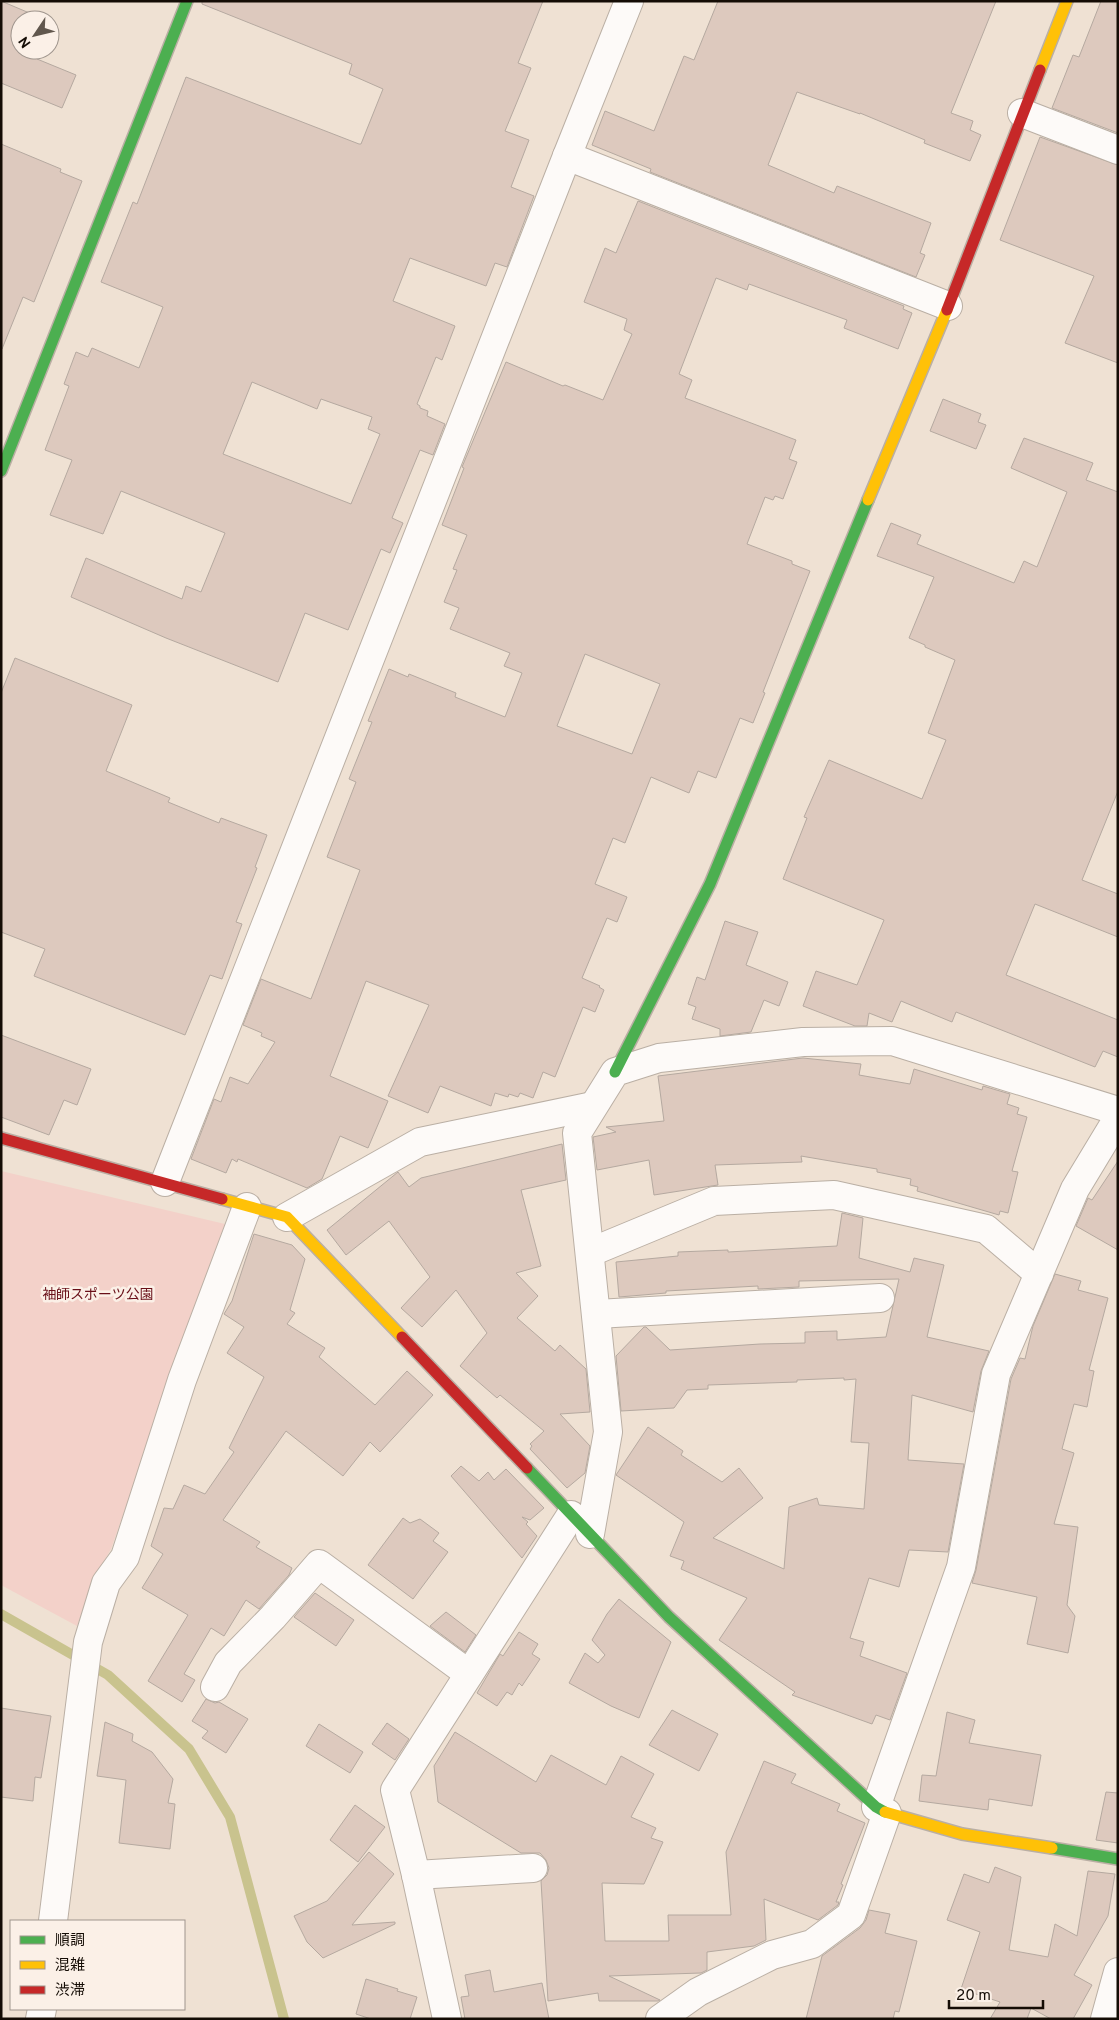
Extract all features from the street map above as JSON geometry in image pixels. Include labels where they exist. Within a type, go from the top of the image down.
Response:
[{"type":"street","points":[[1,470],[188,1]]},
{"type":"street","points":[[165,1182],[629,1]]},
{"type":"street","points":[[447,2019],[416,1875],[395,1790],[469,1674],[581,1525],[608,1432],[591,1252],[577,1133],[615,1072],[710,884],[948,306],[1067,1]]},
{"type":"street","points":[[1022,113],[1118,150]]},
{"type":"street","points":[[567,156],[948,306]]},
{"type":"street","points":[[615,1072],[659,1058],[794,1043],[892,1041],[1118,1111]]},
{"type":"street","points":[[286,1217],[420,1142],[593,1106]]},
{"type":"street","points":[[660,2019],[698,1992],[772,1954],[812,1944],[851,1915],[881,1810],[961,1567],[996,1374],[1075,1189],[1118,1118]]},
{"type":"street","points":[[1,1138],[286,1217],[669,1617],[881,1810],[962,1834],[1118,1859]]},
{"type":"street","points":[[591,1252],[714,1201],[834,1195],[986,1229],[1039,1274]]},
{"type":"street","points":[[53,1920],[88,1642],[106,1583],[125,1557],[182,1380],[247,1207]]},
{"type":"street","points":[[597,1314],[880,1298]]},
{"type":"street","points":[[215,1686],[228,1664],[273,1617],[319,1564],[469,1674]]},
{"type":"street","points":[[416,1875],[533,1868]]},
{"type":"street","points":[[1105,2019],[1118,1972]]},
{"type":"green space","name":"袖師スポーツ公園","points":[[1,1171],[225,1224],[111,1549],[97,1573],[77,1626],[1,1585]]},
{"type":"building","points":[[1,1],[22,10],[10,10],[10,60],[39,60],[76,75],[62,108],[1,83]]},
{"type":"building","points":[[202,1],[543,1],[518,63],[531,68],[505,131],[529,140],[511,187],[534,196],[507,267],[495,263],[486,286],[410,258],[393,301],[455,326],[442,360],[436,357],[417,404],[420,408],[428,411],[427,416],[445,424],[433,455],[420,450],[392,518],[403,523],[390,553],[381,549],[348,630],[305,613],[278,682],[166,638],[71,597],[86,558],[182,599],[186,586],[201,592],[225,533],[121,491],[103,534],[50,515],[72,460],[45,450],[69,386],[64,384],[76,352],[88,357],[92,348],[139,368],[163,307],[101,282],[133,202],[137,204],[186,77],[359,144],[361,144],[383,89],[349,74],[352,64],[202,4]],"holes":[[[252,382],[317,409],[321,399],[372,417],[368,429],[380,434],[351,504],[223,454]]]},
{"type":"building","points":[[718,1],[996,1],[951,113],[973,121],[970,130],[981,135],[970,161],[924,143],[925,140],[860,113],[797,92],[768,165],[834,193],[837,186],[931,223],[920,253],[925,255],[916,277],[650,172],[651,169],[592,145],[605,111],[654,131],[684,56],[694,60]]},
{"type":"building","points":[[1101,1],[1118,1],[1118,133],[1052,108],[1073,55],[1079,57]]},
{"type":"building","points":[[1040,137],[1118,165],[1118,363],[1065,343],[1094,276],[1000,240]]},
{"type":"building","points":[[1,144],[61,169],[60,172],[82,181],[34,302],[23,297],[2,349]]},
{"type":"building","points":[[638,201],[904,306],[903,309],[912,313],[898,349],[844,328],[847,320],[749,284],[747,290],[716,278],[679,374],[692,380],[685,398],[796,440],[789,459],[797,462],[783,499],[775,496],[773,500],[765,497],[747,544],[792,561],[792,564],[810,571],[763,692],[765,693],[753,723],[740,718],[716,778],[698,771],[689,793],[651,777],[625,843],[613,838],[595,884],[627,897],[617,922],[607,918],[582,978],[600,986],[604,990],[595,1012],[583,1007],[555,1077],[543,1072],[533,1098],[520,1093],[518,1097],[509,1094],[508,1097],[495,1093],[491,1106],[440,1086],[428,1113],[388,1096],[429,1005],[366,981],[330,1076],[388,1101],[368,1148],[340,1136],[322,1179],[307,1188],[238,1159],[237,1162],[232,1159],[226,1173],[191,1159],[214,1099],[221,1102],[230,1077],[248,1084],[275,1042],[261,1036],[262,1033],[243,1025],[261,979],[311,999],[360,870],[327,857],[356,782],[349,779],[372,722],[368,721],[389,669],[408,677],[409,674],[456,693],[455,697],[505,717],[522,673],[504,666],[510,653],[450,629],[459,608],[444,602],[457,570],[453,569],[467,535],[442,525],[464,468],[462,467],[506,362],[563,386],[565,385],[603,400],[632,334],[624,330],[627,319],[584,302],[605,248],[616,253]],"holes":[[[585,654],[660,684],[632,754],[557,726]]]},
{"type":"building","points":[[943,399],[981,414],[978,422],[986,425],[976,449],[930,431]]},
{"type":"building","points":[[1024,438],[1093,463],[1086,480],[1118,492],[1118,791],[1082,880],[1118,894],[1118,937],[1035,904],[1006,975],[1118,1020],[1118,1057],[1103,1051],[1095,1067],[956,1012],[952,1022],[901,1001],[892,1022],[869,1013],[867,1026],[855,1026],[803,1006],[816,971],[857,985],[884,920],[783,879],[807,818],[804,817],[829,760],[922,799],[946,740],[928,733],[955,660],[909,638],[934,577],[877,556],[891,523],[921,535],[917,544],[1014,583],[1024,561],[1037,567],[1067,492],[1011,468]]},
{"type":"building","points":[[15,658],[132,705],[106,771],[170,798],[168,802],[219,823],[221,818],[267,835],[255,867],[257,868],[236,922],[242,924],[222,979],[210,975],[185,1035],[34,976],[45,949],[1,932],[1,693]]},
{"type":"building","points":[[725,921],[758,932],[746,965],[788,982],[779,1006],[764,1000],[751,1032],[720,1036],[720,1029],[692,1019],[696,1007],[688,1004],[697,977],[705,980]]},
{"type":"building","points":[[1,1035],[91,1069],[77,1105],[64,1100],[49,1135],[1,1117]]},
{"type":"building","points":[[803,1058],[861,1064],[859,1075],[910,1084],[914,1069],[982,1090],[983,1086],[1010,1094],[1007,1104],[1019,1108],[1017,1114],[1027,1117],[1012,1171],[1018,1172],[1008,1213],[1000,1211],[999,1215],[917,1191],[918,1187],[910,1185],[911,1179],[877,1172],[877,1169],[801,1156],[802,1162],[715,1165],[718,1185],[654,1195],[649,1160],[597,1170],[593,1137],[616,1132],[606,1127],[664,1121],[658,1076]]},
{"type":"building","points":[[562,1144],[566,1180],[521,1190],[541,1266],[516,1273],[538,1296],[517,1318],[555,1351],[560,1345],[586,1369],[590,1412],[560,1414],[590,1446],[585,1473],[567,1488],[530,1449],[532,1446],[530,1444],[544,1431],[500,1395],[497,1398],[460,1366],[487,1333],[456,1290],[422,1327],[401,1308],[430,1277],[389,1221],[346,1255],[327,1230],[398,1172],[409,1187],[421,1178]]},
{"type":"building","points":[[1118,1161],[1118,1250],[1076,1226],[1088,1198],[1092,1200]]},
{"type":"building","points":[[842,1213],[863,1218],[859,1258],[910,1272],[914,1258],[944,1265],[927,1337],[989,1351],[981,1371],[973,1412],[912,1395],[908,1460],[964,1464],[948,1552],[909,1550],[899,1587],[869,1578],[850,1638],[864,1642],[860,1656],[907,1673],[890,1720],[876,1715],[872,1724],[792,1695],[795,1692],[719,1640],[747,1598],[681,1569],[684,1561],[670,1556],[684,1522],[616,1475],[648,1427],[683,1451],[681,1455],[722,1482],[739,1468],[763,1498],[713,1538],[784,1569],[789,1507],[817,1498],[819,1505],[864,1509],[869,1443],[851,1442],[856,1379],[708,1385],[708,1389],[687,1390],[674,1408],[621,1411],[616,1356],[644,1327],[670,1350],[805,1343],[805,1332],[837,1331],[837,1340],[886,1337],[899,1279],[799,1281],[799,1287],[758,1289],[758,1286],[666,1291],[666,1293],[619,1297],[616,1262],[678,1256],[678,1252],[728,1250],[728,1252],[837,1246]]},
{"type":"building","points":[[254,1234],[292,1245],[305,1259],[290,1310],[295,1313],[287,1324],[325,1348],[319,1357],[375,1405],[407,1371],[433,1395],[380,1452],[370,1442],[343,1476],[286,1431],[223,1520],[260,1542],[256,1547],[292,1568],[289,1575],[259,1609],[246,1600],[224,1636],[211,1628],[184,1674],[195,1680],[182,1702],[148,1681],[188,1615],[142,1588],[163,1554],[151,1546],[164,1508],[173,1509],[184,1485],[205,1494],[234,1452],[229,1448],[264,1377],[227,1353],[244,1327],[224,1314],[232,1301]]},
{"type":"building","points":[[1055,1274],[1081,1281],[1078,1290],[1108,1298],[1089,1370],[1094,1371],[1087,1407],[1074,1404],[1062,1449],[1074,1453],[1054,1524],[1078,1527],[1067,1605],[1075,1616],[1068,1653],[1027,1644],[1037,1597],[972,1583],[1011,1379],[1020,1358],[1025,1359],[1033,1326]]},
{"type":"building","points":[[461,1466],[479,1481],[488,1472],[494,1480],[506,1469],[544,1508],[530,1520],[522,1517],[528,1522],[526,1524],[537,1536],[522,1558],[451,1476]]},
{"type":"building","points":[[403,1518],[410,1523],[420,1519],[439,1533],[433,1541],[448,1552],[413,1599],[368,1565]]},
{"type":"building","points":[[315,1593],[354,1620],[336,1646],[294,1617]]},
{"type":"building","points":[[619,1599],[671,1642],[639,1718],[611,1706],[569,1683],[585,1653],[598,1663],[605,1655],[592,1640],[607,1614]]},
{"type":"building","points":[[446,1612],[476,1635],[465,1652],[430,1626]]},
{"type":"building","points":[[519,1632],[538,1644],[532,1654],[540,1659],[522,1686],[519,1683],[512,1695],[507,1692],[497,1706],[477,1693],[500,1654],[503,1656]]},
{"type":"building","points":[[206,1699],[215,1703],[219,1702],[248,1719],[226,1753],[202,1738],[208,1731],[192,1721]]},
{"type":"building","points":[[1,1708],[51,1716],[41,1778],[35,1777],[33,1801],[1,1797]]},
{"type":"building","points":[[672,1710],[718,1734],[699,1771],[649,1745]]},
{"type":"building","points":[[947,1712],[975,1720],[969,1743],[1041,1755],[1032,1806],[989,1799],[988,1810],[919,1801],[922,1775],[936,1776]]},
{"type":"building","points":[[105,1722],[133,1734],[132,1741],[152,1752],[173,1779],[168,1803],[175,1804],[170,1849],[119,1843],[126,1780],[97,1776]]},
{"type":"building","points":[[387,1723],[409,1739],[395,1760],[372,1744]]},
{"type":"building","points":[[319,1724],[363,1752],[350,1773],[306,1746]]},
{"type":"building","points":[[455,1732],[536,1782],[551,1755],[606,1785],[621,1756],[654,1774],[631,1817],[656,1828],[651,1838],[663,1842],[644,1884],[602,1883],[605,1941],[669,1941],[668,1915],[731,1915],[726,1852],[764,1761],[796,1774],[791,1783],[840,1804],[837,1811],[865,1823],[841,1884],[843,1885],[836,1902],[839,1902],[838,1905],[818,1920],[764,1899],[766,1940],[754,1946],[707,1952],[707,1970],[701,1973],[609,1976],[660,2000],[658,2001],[599,2001],[598,1993],[548,2001],[541,1881],[547,1875],[549,1868],[546,1860],[540,1853],[521,1853],[438,1802],[434,1766]]},
{"type":"building","points":[[1106,1792],[1118,1793],[1118,1843],[1096,1840]]},
{"type":"building","points":[[355,1805],[385,1827],[358,1862],[330,1840]]},
{"type":"building","points":[[369,1852],[394,1874],[352,1925],[395,1922],[395,1924],[323,1958],[307,1942],[294,1916],[327,1901]]},
{"type":"building","points":[[995,1867],[1021,1877],[1009,1950],[1048,1957],[1055,1924],[1077,1936],[1088,1871],[1115,1874],[1108,1916],[1074,1975],[1092,1985],[1073,2019],[1051,2019],[1031,2008],[1027,2019],[990,2019],[1000,2002],[961,1989],[980,1932],[947,1920],[964,1874],[989,1883]]},
{"type":"building","points":[[869,1910],[890,1914],[885,1933],[917,1941],[899,2012],[895,2011],[893,2019],[806,2019],[822,1956],[860,1928],[866,1920]]},
{"type":"building","points":[[490,1970],[494,1992],[542,1983],[549,2019],[465,2019],[461,1997],[469,1996],[465,1975]]},
{"type":"building","points":[[366,1979],[417,1997],[410,2019],[371,2019],[356,2014]]},
{"type":"waterway","points":[[1,1614],[108,1675],[189,1749],[230,1817],[284,2019]]},
{"type":"traffic: fast","points":[[1,471],[187,1]]},
{"type":"traffic: fast","points":[[615,1072],[710,884],[868,500]]},
{"type":"traffic: fast","points":[[527,1468],[669,1617],[876,1807],[885,1812]]},
{"type":"traffic: fast","points":[[1052,1848],[1118,1859]]},
{"type":"traffic: slow","points":[[1040,70],[1067,1]]},
{"type":"traffic: slow","points":[[868,500],[947,310]]},
{"type":"traffic: slow","points":[[222,1199],[287,1217],[402,1337]]},
{"type":"traffic: slow","points":[[885,1812],[962,1834],[1052,1848]]},
{"type":"traffic: jam","points":[[947,310],[1040,70]]},
{"type":"traffic: jam","points":[[1,1138],[222,1199]]},
{"type":"traffic: jam","points":[[402,1337],[527,1468]]}]
